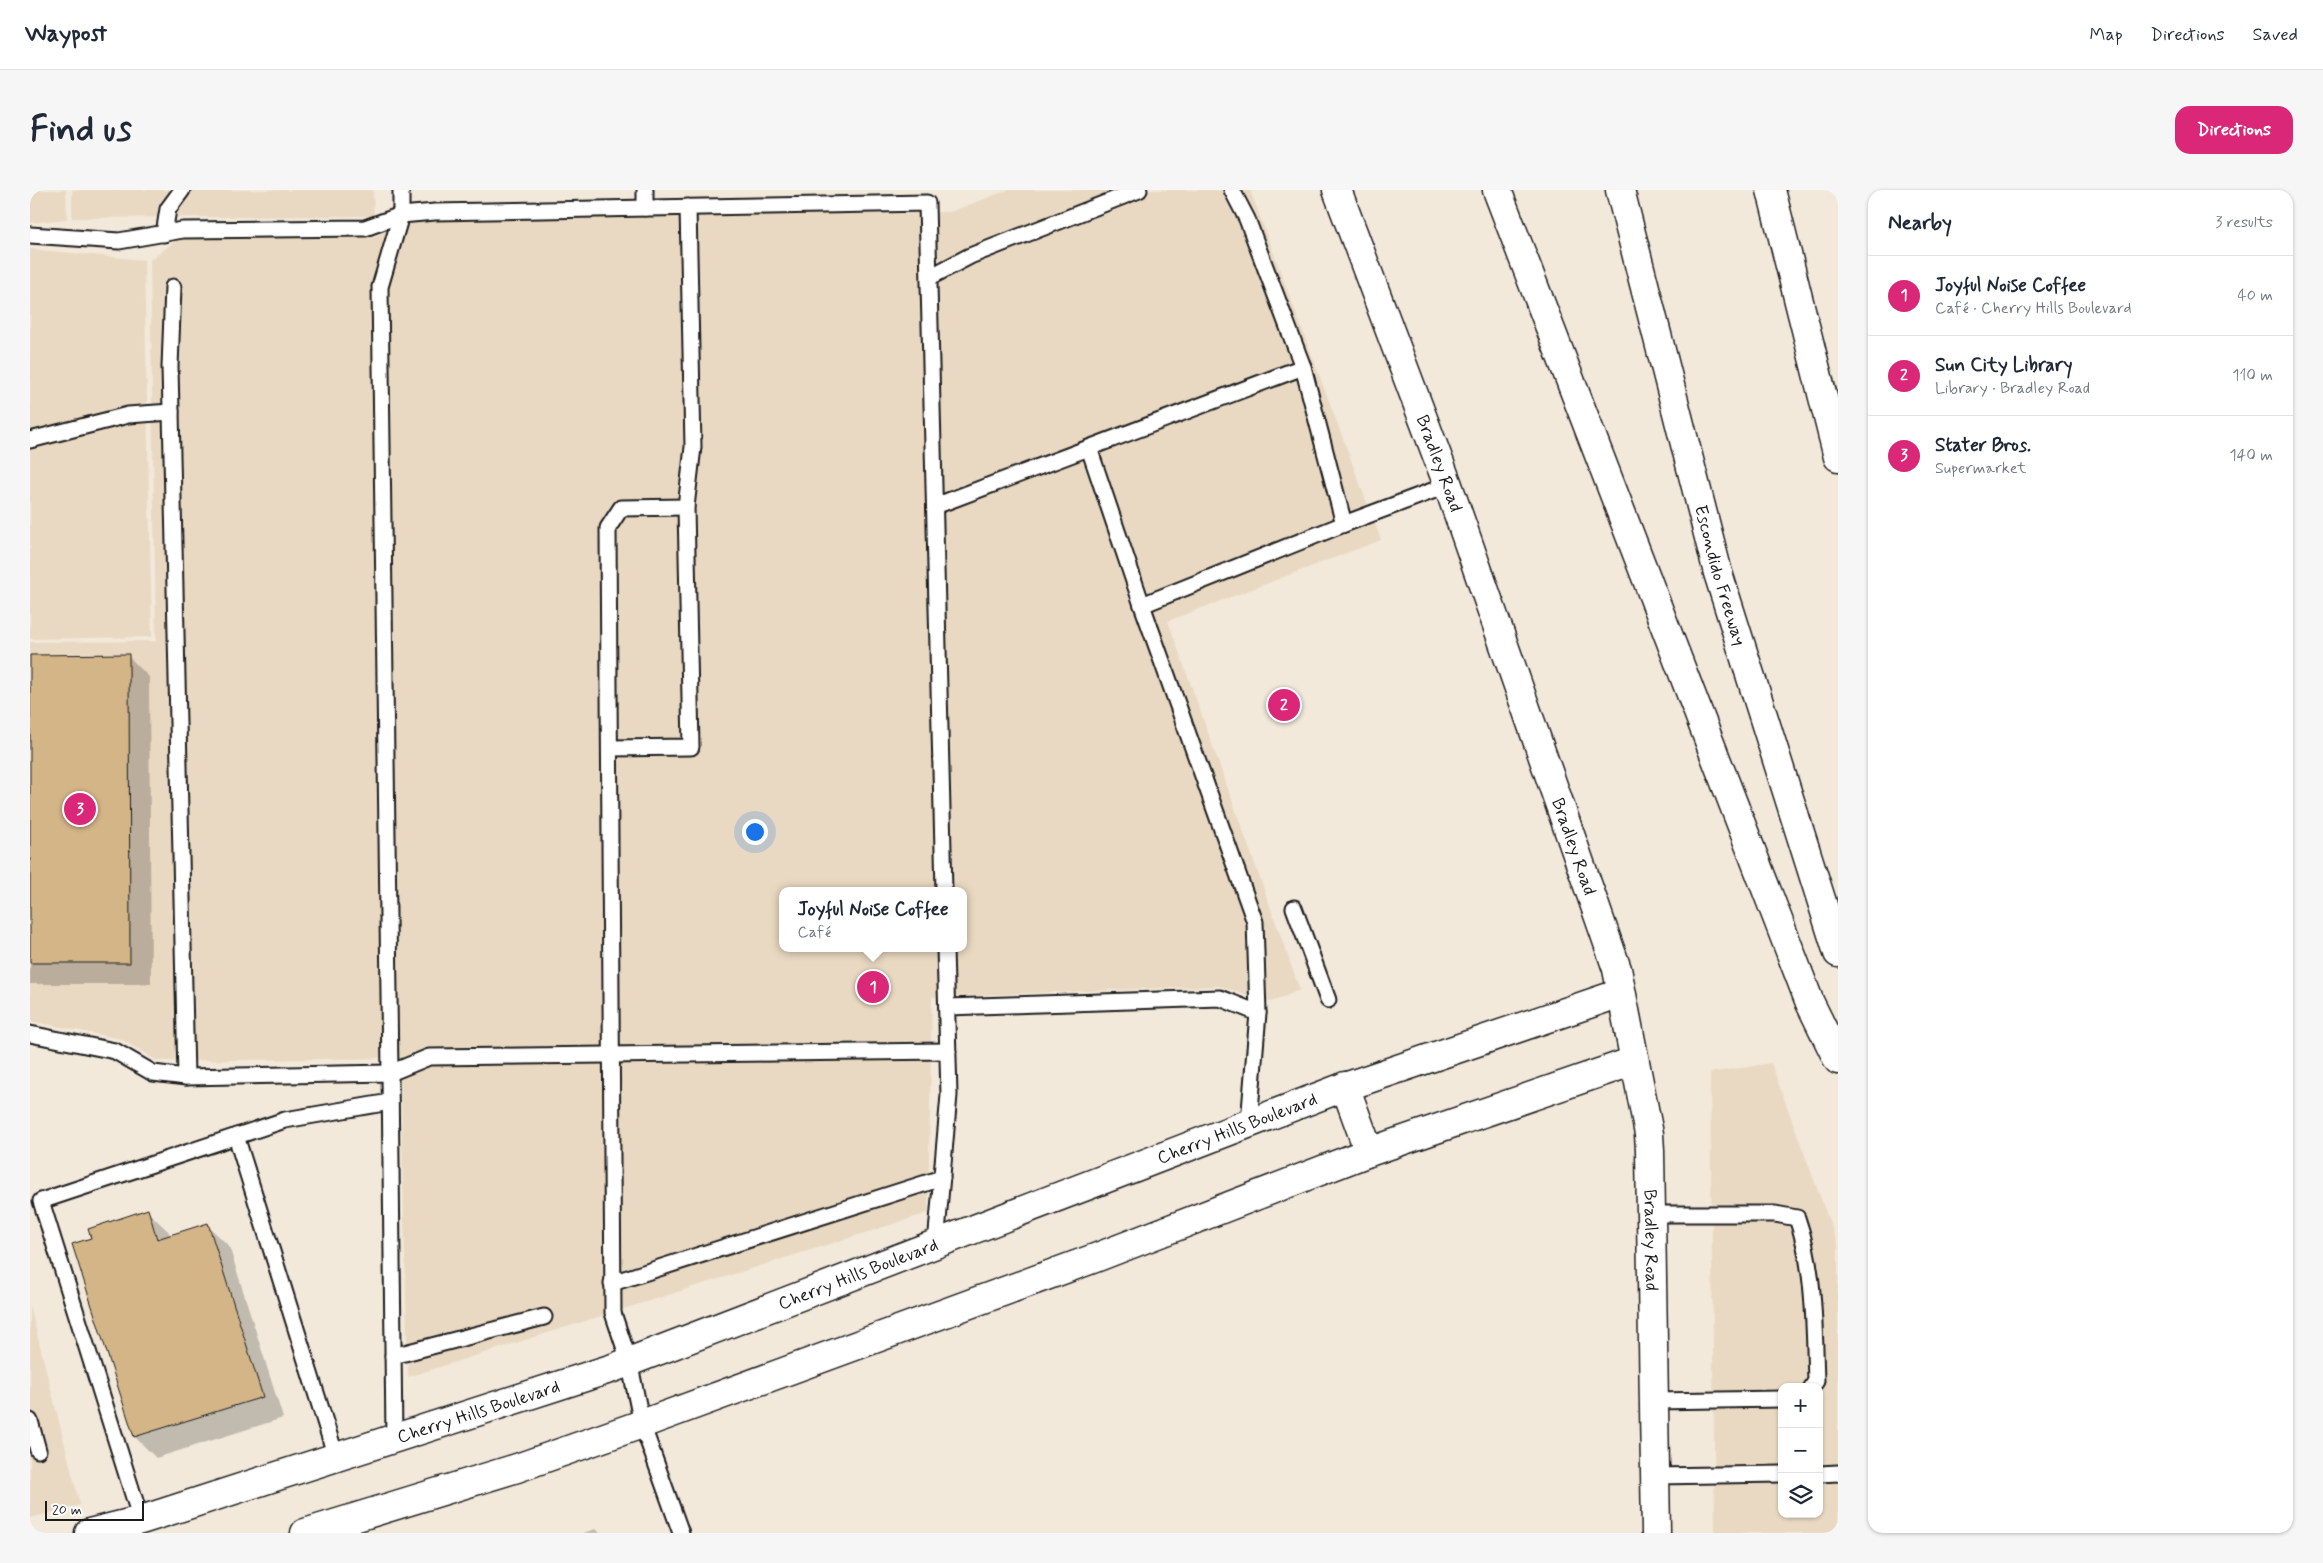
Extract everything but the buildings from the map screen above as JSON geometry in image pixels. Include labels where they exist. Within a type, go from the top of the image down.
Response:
[{"type":"main road","name":"Bradley Road","points":[[1337,190],[1448,485],[1617,969],[1648,1134],[1656,1533]]},
{"type":"main road","points":[[1498,190],[1806,994],[1838,1060]]},
{"type":"main road","name":"Escondido Freeway","points":[[1620,190],[1718,574],[1838,954]]},
{"type":"main road","points":[[1770,190],[1838,457]]},
{"type":"main road","name":"Cherry Hills Boulevard","points":[[88,1533],[141,1520],[630,1361],[1345,1086],[1621,993]]},
{"type":"main road","points":[[304,1533],[517,1468],[642,1424],[1095,1258],[1369,1152],[1634,1061]]},
{"type":"main road","points":[[1345,1086],[1369,1152]]},
{"type":"lane","points":[[164,234],[168,209],[182,190]]},
{"type":"lane","points":[[394,1438],[380,287],[400,215],[401,190]]},
{"type":"lane","points":[[645,190],[646,208]]},
{"type":"lane","points":[[930,277],[970,256],[1139,190]]},
{"type":"lane","points":[[1232,190],[1247,219],[1303,367],[1344,524]]},
{"type":"lane","points":[[30,235],[119,241],[183,230],[365,228],[400,215],[435,212],[927,203],[944,887]]},
{"type":"lane","points":[[610,748],[691,747],[686,507],[693,447],[688,207]]},
{"type":"lane","points":[[173,287],[171,412],[186,1076]]},
{"type":"lane","points":[[935,506],[1303,367]]},
{"type":"lane","points":[[30,440],[128,416],[171,412]]},
{"type":"lane","points":[[1089,448],[1142,605],[1255,922],[1258,1013],[1249,1123]]},
{"type":"lane","points":[[1142,605],[1344,524],[1448,485]]},
{"type":"lane","points":[[680,1533],[642,1424],[630,1361],[613,1313],[608,528],[621,508],[686,507]]},
{"type":"lane","points":[[1294,908],[1328,1000]]},
{"type":"lane","points":[[936,1244],[949,1095],[945,952]]},
{"type":"lane","points":[[947,1006],[1220,998],[1258,1013]]},
{"type":"lane","points":[[30,1034],[115,1051],[153,1073],[186,1076],[390,1073],[429,1057],[948,1051]]},
{"type":"lane","points":[[141,1520],[41,1201],[285,1120],[390,1102]]},
{"type":"lane","points":[[236,1136],[336,1457]]},
{"type":"lane","points":[[612,1283],[942,1178]]},
{"type":"lane","points":[[1651,1214],[1775,1214],[1797,1218],[1804,1240],[1814,1320],[1815,1383]]},
{"type":"lane","points":[[393,1356],[544,1317]]},
{"type":"lane","points":[[1654,1401],[1778,1400]]},
{"type":"lane","points":[[30,1421],[38,1450]]},
{"type":"lane","points":[[1823,1474],[1838,1473]]},
{"type":"lane","points":[[1655,1476],[1778,1474]]},
{"type":"shaded area","points":[[30,190],[66,190],[67,219],[30,223]]},
{"type":"shaded area","points":[[72,190],[373,190],[374,216],[72,218]]},
{"type":"shaded area","points":[[1008,190],[1250,190],[1381,540],[1168,621],[1300,990],[1271,1002],[1219,986],[932,997],[928,1213],[408,1377],[400,1058],[157,1061],[121,1039],[30,1021],[30,642],[156,641],[150,260],[182,236],[373,237],[414,220],[950,212]]},
{"type":"shaded area","points":[[30,249],[144,260],[152,637],[30,639]]},
{"type":"shaded area","points":[[1771,1063],[1838,1245],[1838,1533],[1715,1533],[1710,1073]]},
{"type":"shaded area","points":[[30,1306],[80,1505],[30,1518]]},
{"type":"place","name":"Sun City Library","points":[[1284,705]]},
{"type":"place","name":"Stater Bros.","points":[[80,809]]},
{"type":"place","name":"Joyful Noise Coffee","points":[[873,987]]}]
